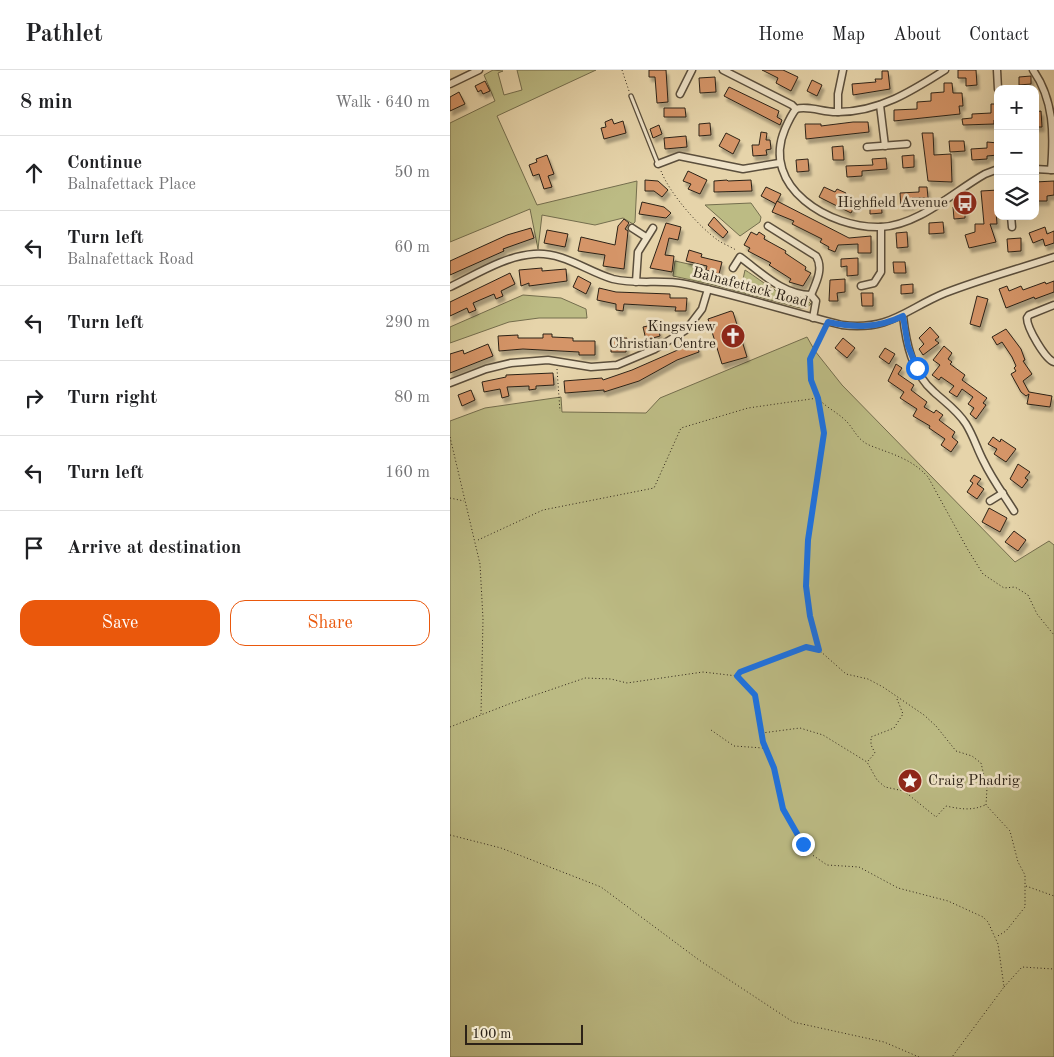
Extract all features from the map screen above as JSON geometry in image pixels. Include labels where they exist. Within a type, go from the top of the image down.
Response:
[{"type":"street","points":[[450,84],[479,70]]},
{"type":"street","points":[[680,94],[692,70]]},
{"type":"street","points":[[723,70],[792,105],[796,109]]},
{"type":"street","points":[[838,112],[838,94],[843,70]]},
{"type":"street","points":[[796,109],[804,108],[838,112],[854,111],[880,105],[913,90],[946,70]]},
{"type":"street","points":[[997,70],[998,85]]},
{"type":"street","points":[[1033,70],[1046,92],[1052,111],[1054,136],[1052,170],[1039,169]]},
{"type":"street","points":[[675,83],[683,87]]},
{"type":"street","points":[[880,105],[885,146]]},
{"type":"street","points":[[796,109],[782,136],[779,163],[791,188],[810,204],[833,217],[852,224],[881,227],[916,217],[964,186],[994,171]]},
{"type":"street","points":[[867,147],[907,144]]},
{"type":"street","points":[[658,164],[679,156],[743,169],[779,163]]},
{"type":"street","points":[[1011,220],[1012,227]]},
{"type":"street","points":[[768,226],[816,256],[820,262],[819,273],[811,295]]},
{"type":"street","points":[[860,286],[874,283],[881,272],[881,227]]},
{"type":"street","points":[[632,228],[646,237]]},
{"type":"street","points":[[636,282],[638,252],[653,228]]},
{"type":"street","name":"Balnafettack Road","points":[[450,287],[507,260],[536,254],[562,257],[612,278],[636,282],[670,282],[708,289],[828,322],[863,327],[884,323],[903,316],[947,292],[1054,257]]},
{"type":"street","points":[[733,268],[740,257],[783,288],[800,295],[811,295]]},
{"type":"street","points":[[450,383],[498,365],[556,361],[578,366],[617,365],[655,349],[686,330],[702,309],[708,289]]},
{"type":"street","points":[[811,295],[816,301],[813,318]]},
{"type":"street","points":[[1054,305],[1029,315],[1027,318],[1029,327],[1046,356],[1054,362]]},
{"type":"street","points":[[903,316],[908,346],[917,368],[932,391],[951,404],[960,414],[974,437],[984,464],[1014,511]]},
{"type":"street","points":[[990,501],[1003,493]]},
{"type":"lane","points":[[631,96],[658,164]]},
{"type":"path","points":[[622,70],[631,96]]},
{"type":"path","points":[[658,164],[668,186],[685,207],[718,240],[736,250],[740,257]]},
{"type":"path","points":[[819,650],[810,616],[806,586],[808,540],[824,433],[818,398],[811,380],[810,359],[828,322]]},
{"type":"path","points":[[556,361],[560,411]]},
{"type":"path","points":[[478,540],[543,510],[654,488],[681,428],[748,408],[818,398],[846,420],[860,439],[908,460],[922,471],[928,478],[983,574],[1004,588],[1015,587],[1028,595],[1037,614],[1054,636]]},
{"type":"path","points":[[450,437],[480,564],[483,619],[481,714]]},
{"type":"path","points":[[450,498],[465,501]]},
{"type":"path","points":[[737,676],[740,672],[806,647],[819,650],[846,674],[868,679],[930,720],[956,751],[972,756],[981,763],[987,788],[986,805],[1010,831],[1018,862],[1025,875],[1025,907],[1006,931],[995,937]]},
{"type":"path","points":[[450,727],[481,714],[585,678],[611,679],[626,683],[703,672],[737,676],[755,695],[764,748],[774,768],[787,819],[815,859],[828,866],[859,867],[898,888],[948,901],[972,911],[988,922],[998,944],[1004,987]]},
{"type":"path","points":[[867,762],[875,753],[871,745],[871,736],[894,728],[903,714],[896,697]]},
{"type":"path","points":[[761,734],[800,728],[824,736],[867,762],[877,780],[885,787],[904,791],[936,817],[946,806],[962,810],[978,809],[986,805]]},
{"type":"path","points":[[711,730],[734,746],[764,748]]},
{"type":"path","points":[[450,835],[501,848],[601,887],[707,966],[793,1022],[878,1040],[919,1057]]},
{"type":"path","points":[[1025,886],[1054,896]]},
{"type":"path","points":[[952,1057],[1004,987],[1022,968],[1054,968]]},
{"type":"shaded area","points":[[493,70],[503,71],[498,73],[504,95],[522,90],[517,70],[596,70],[497,116],[537,205],[637,181],[635,222],[633,224],[623,218],[595,225],[542,215],[538,249],[530,209],[450,242],[450,123],[495,101],[484,75]]},
{"type":"shaded area","points":[[751,203],[761,217],[760,222],[740,236],[705,205]]},
{"type":"shaded area","points":[[675,261],[693,265],[699,272],[742,284],[745,270],[783,294],[791,298],[808,301],[811,304],[806,308],[800,308],[673,276]]},
{"type":"shaded area","points":[[523,295],[561,298],[586,309],[587,318],[539,318],[509,322],[450,343],[450,327]]},
{"type":"shaded area","points":[[807,337],[815,351],[842,385],[1015,562],[1049,541],[1054,545],[1054,1057],[450,1057],[450,421],[485,408],[561,397],[562,412],[646,413],[660,398]]},
{"type":"building","points":[[649,70],[666,70],[668,102],[657,103],[655,77],[649,77]]},
{"type":"building","points":[[762,70],[783,70],[798,77],[791,91],[776,83],[778,78]]},
{"type":"building","points":[[958,70],[976,70],[977,85],[966,86],[966,78],[958,78]]},
{"type":"building","points":[[882,71],[888,71],[890,89],[853,95],[852,84],[876,82],[875,79],[882,79]]},
{"type":"building","points":[[1031,76],[1031,84],[1019,85],[1019,77]]},
{"type":"building","points":[[715,77],[716,92],[700,93],[699,78]]},
{"type":"building","points":[[812,80],[822,85],[817,96],[807,91]]},
{"type":"building","points":[[485,81],[490,91],[483,94],[481,90],[478,92],[475,86]]},
{"type":"building","points":[[944,83],[952,83],[953,93],[962,93],[963,106],[959,106],[960,114],[894,121],[894,110],[917,109],[917,102],[931,101],[931,93],[944,92]]},
{"type":"building","points":[[729,87],[779,111],[777,117],[782,120],[780,125],[724,96]]},
{"type":"building","points":[[459,92],[465,104],[450,111],[450,97]]},
{"type":"building","points":[[991,104],[994,104],[994,124],[963,125],[962,119],[972,118],[972,114],[991,113]]},
{"type":"building","points":[[664,108],[685,108],[686,117],[664,117]]},
{"type":"building","points":[[1039,111],[1041,111],[1042,127],[1039,127]]},
{"type":"building","points":[[612,119],[614,124],[623,121],[626,133],[604,139],[601,128],[606,127],[605,122]]},
{"type":"building","points":[[868,122],[869,132],[806,139],[805,124],[821,124],[821,126]]},
{"type":"building","points":[[710,123],[711,135],[699,136],[699,124]]},
{"type":"building","points":[[659,125],[662,134],[653,138],[650,129]]},
{"type":"building","points":[[761,132],[767,133],[766,140],[770,140],[771,149],[766,150],[767,155],[753,156],[752,145],[759,145]]},
{"type":"building","points":[[726,133],[740,140],[733,154],[719,146]]},
{"type":"building","points":[[922,133],[933,133],[934,155],[951,154],[952,182],[928,181]]},
{"type":"building","points":[[686,136],[687,147],[665,149],[664,138]]},
{"type":"building","points":[[949,141],[964,141],[965,151],[950,152]]},
{"type":"building","points":[[987,142],[994,143],[994,155],[987,156],[987,159],[972,160],[971,149],[987,148]]},
{"type":"building","points":[[843,146],[844,160],[833,160],[832,147]]},
{"type":"building","points":[[547,155],[554,174],[548,176],[552,187],[544,189],[539,174],[533,176],[529,165],[537,162],[536,159]]},
{"type":"building","points":[[914,155],[914,167],[903,168],[902,156]]},
{"type":"building","points":[[886,158],[887,169],[862,171],[862,176],[847,177],[846,166],[873,165],[872,159]]},
{"type":"building","points":[[808,159],[809,171],[797,172],[796,160]]},
{"type":"building","points":[[688,171],[707,180],[700,194],[688,189],[691,184],[683,181]]},
{"type":"building","points":[[645,180],[658,181],[668,190],[662,197],[654,191],[645,191]]},
{"type":"building","points":[[751,180],[752,191],[714,192],[714,181]]},
{"type":"building","points":[[1054,181],[1054,195],[1047,196],[1047,201],[1039,201],[1039,182]]},
{"type":"building","points":[[766,187],[781,194],[776,204],[761,196]]},
{"type":"building","points":[[824,187],[835,192],[837,189],[846,193],[844,197],[856,203],[851,213],[819,197]]},
{"type":"building","points":[[919,187],[927,187],[928,198],[912,198],[913,205],[901,206],[900,193],[919,192]]},
{"type":"building","points":[[994,190],[994,220],[997,220],[997,224],[990,224],[996,242],[969,248],[965,235],[975,232],[975,224],[984,224],[981,191]]},
{"type":"building","points":[[777,201],[849,238],[871,236],[871,253],[858,253],[858,244],[838,245],[835,252],[828,249],[829,247],[820,242],[822,239],[792,224],[794,221],[772,212]]},
{"type":"building","points":[[881,201],[882,213],[870,214],[870,202]]},
{"type":"building","points":[[642,202],[664,207],[671,213],[666,218],[639,214]]},
{"type":"building","points":[[965,206],[965,218],[954,219],[953,207]]},
{"type":"building","points":[[714,217],[728,232],[723,238],[708,225]]},
{"type":"building","points":[[624,219],[629,223],[625,229],[628,231],[624,269],[603,266],[605,255],[578,251],[581,237],[615,245],[618,226]]},
{"type":"building","points":[[943,222],[944,233],[929,234],[929,223]]},
{"type":"building","points":[[666,223],[681,227],[678,240],[669,238],[665,255],[674,256],[672,272],[650,268]]},
{"type":"building","points":[[1045,227],[1047,234],[1054,231],[1054,243],[1045,246],[1043,239],[1033,243],[1029,233]]},
{"type":"building","points":[[531,228],[534,238],[503,249],[504,251],[450,275],[450,261],[507,235]]},
{"type":"building","points":[[547,230],[568,234],[565,247],[544,243]]},
{"type":"building","points":[[751,232],[757,235],[759,232],[765,236],[764,239],[786,251],[785,253],[806,267],[805,270],[811,273],[803,286],[789,282],[791,279],[769,265],[771,263],[748,251],[750,248],[744,245]]},
{"type":"building","points":[[907,232],[908,247],[897,248],[896,233]]},
{"type":"building","points":[[1021,238],[1021,251],[1008,252],[1007,239]]},
{"type":"building","points":[[689,250],[702,254],[701,257],[722,262],[719,274],[706,270],[707,266],[686,261]]},
{"type":"building","points":[[858,258],[858,275],[847,276],[847,266],[841,267],[841,259]]},
{"type":"building","points":[[893,262],[905,262],[906,273],[894,273]]},
{"type":"building","points":[[542,268],[542,271],[566,269],[567,281],[529,286],[529,283],[521,286],[519,270]]},
{"type":"building","points":[[510,273],[515,284],[501,291],[503,296],[496,299],[494,294],[473,303],[476,310],[469,313],[467,308],[450,316],[450,302]]},
{"type":"building","points":[[578,276],[591,283],[586,294],[573,287]]},
{"type":"building","points":[[845,279],[845,292],[837,293],[838,301],[829,301],[830,280]]},
{"type":"building","points":[[1054,281],[1054,292],[1035,299],[1034,297],[1006,308],[999,289],[1007,286],[1009,291],[1021,286],[1023,290],[1045,282],[1046,284]]},
{"type":"building","points":[[913,284],[913,293],[901,294],[901,285]]},
{"type":"building","points":[[599,288],[616,292],[670,294],[670,298],[687,298],[686,311],[675,311],[676,307],[624,304],[623,311],[616,310],[616,304],[597,300]]},
{"type":"building","points":[[861,293],[873,293],[873,306],[862,306]]},
{"type":"building","points":[[977,296],[988,299],[980,327],[970,324]]},
{"type":"building","name":"Kingsview Christian Centre","points":[[731,311],[733,312],[747,357],[722,364],[708,319]]},
{"type":"building","points":[[657,324],[660,336],[646,340],[643,327]]},
{"type":"building","points":[[930,327],[939,337],[935,340],[939,343],[923,355],[919,349],[924,344],[919,338]]},
{"type":"building","points":[[1006,329],[1021,349],[1025,360],[1023,361],[1032,374],[1023,381],[1029,392],[1052,396],[1050,407],[1027,404],[1029,394],[1026,396],[1021,392],[1011,374],[1016,371],[1012,357],[1002,342],[997,345],[992,337]]},
{"type":"building","points":[[543,334],[552,334],[552,337],[573,338],[573,341],[595,341],[595,355],[579,355],[579,352],[523,349],[499,351],[498,336],[518,335],[518,338],[543,338]]},
{"type":"building","points":[[611,338],[627,338],[626,352],[611,352]]},
{"type":"building","points":[[843,338],[855,348],[847,358],[835,348]]},
{"type":"building","points":[[696,342],[699,352],[677,360],[639,381],[604,392],[604,390],[565,393],[564,381],[602,378],[603,380],[632,370]]},
{"type":"building","points":[[488,344],[493,356],[450,373],[450,354],[463,350],[464,354]]},
{"type":"building","points":[[944,346],[952,353],[948,359],[952,362],[950,364],[965,375],[962,380],[987,398],[983,403],[986,405],[976,419],[970,414],[974,408],[968,404],[973,397],[962,389],[957,397],[949,392],[954,386],[941,377],[939,380],[932,375],[940,365],[933,360]]},
{"type":"building","points":[[885,348],[895,354],[889,364],[879,357]]},
{"type":"building","points":[[896,364],[902,368],[898,374],[914,385],[911,390],[927,402],[924,407],[934,413],[936,410],[943,415],[939,420],[955,432],[952,437],[958,442],[951,452],[941,445],[945,439],[929,428],[930,426],[913,416],[917,409],[900,398],[904,392],[888,381]]},
{"type":"building","points":[[553,373],[554,385],[536,386],[536,389],[529,390],[529,386],[507,387],[509,396],[502,398],[500,389],[484,392],[482,382],[506,377],[506,375]]},
{"type":"building","points":[[471,390],[475,400],[462,406],[458,395]]},
{"type":"building","points":[[993,437],[1000,442],[1001,439],[1016,449],[1006,462],[994,454],[997,449],[988,444]]},
{"type":"building","points":[[1018,464],[1030,472],[1025,478],[1028,480],[1022,488],[1010,479]]},
{"type":"building","points":[[974,475],[981,479],[977,484],[984,489],[977,499],[967,492],[973,483],[970,481]]},
{"type":"building","points":[[989,508],[1007,518],[1000,532],[982,522]]},
{"type":"building","points":[[1014,531],[1026,540],[1018,551],[1005,542]]},
{"type":"place","name":"Highfield Avenue","points":[[965,203]]},
{"type":"place","name":"Kingsview Christian Centre","points":[[733,336]]},
{"type":"place","name":"Craig Phadrig","points":[[910,781]]},
{"type":"route","points":[[803,844],[792,829],[783,809],[774,768],[764,748],[755,695],[743,680],[737,676],[740,672],[806,647],[819,650],[810,616],[806,586],[808,540],[824,433],[818,398],[811,380],[810,359],[828,322],[863,327],[884,323],[903,316],[908,346],[917,368]]}]
